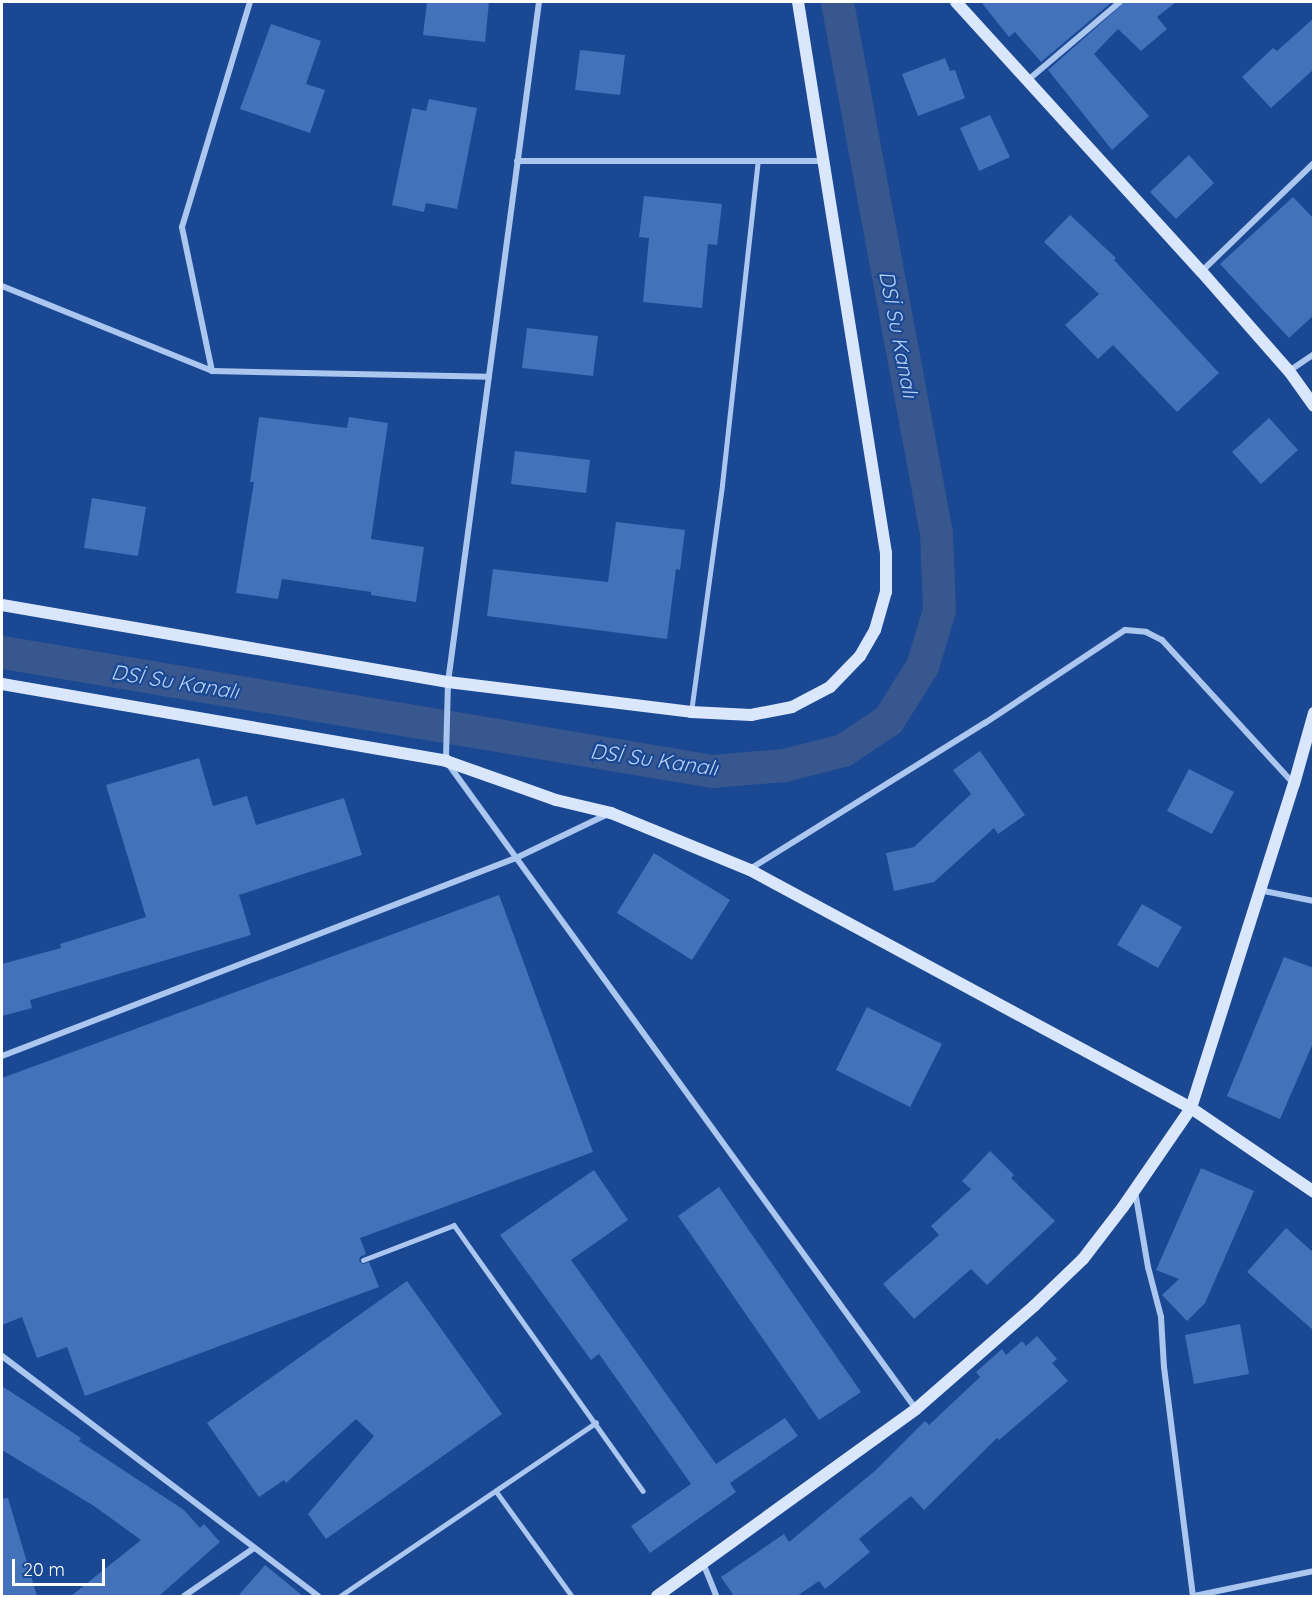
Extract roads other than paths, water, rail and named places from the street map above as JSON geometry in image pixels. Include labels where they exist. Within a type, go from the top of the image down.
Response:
[{"type":"street","points":[[212,371],[182,227],[250,2]]},
{"type":"street","points":[[539,2],[448,682],[446,761],[916,1409]]},
{"type":"street","points":[[2,604],[448,682],[691,712],[751,715],[792,706],[830,687],[860,656],[875,630],[886,592],[886,553],[798,2]]},
{"type":"street","points":[[957,2],[1201,271],[1289,371],[1314,406]]},
{"type":"street","points":[[1028,80],[1120,2]]},
{"type":"street","points":[[518,161],[823,162]]},
{"type":"street","points":[[1201,271],[1314,163]]},
{"type":"street","points":[[2,286],[212,371],[489,377]]},
{"type":"street","points":[[1289,371],[1314,354]]},
{"type":"street","points":[[750,870],[994,717],[1125,630],[1146,632],[1162,640],[1294,783]]},
{"type":"street","points":[[2,684],[446,761],[556,800],[611,813],[750,870],[1191,1108],[1314,1192]]},
{"type":"street","points":[[657,1596],[916,1409],[1034,1306],[1083,1259],[1135,1190],[1191,1108],[1314,713]]},
{"type":"street","points":[[2,1056],[516,858],[611,813]]},
{"type":"street","points":[[1258,890],[1314,901]]},
{"type":"street","points":[[1135,1190],[1148,1266],[1161,1317],[1164,1367],[1193,1596],[1314,1571]]},
{"type":"street","points":[[2,1356],[318,1596]]},
{"type":"street","points":[[184,1596],[254,1548]]},
{"type":"street","points":[[703,1563],[716,1596]]},
{"type":"lane","points":[[691,712],[722,485],[758,161]]},
{"type":"lane","points":[[363,1260],[454,1225],[643,1491]]},
{"type":"lane","points":[[340,1596],[596,1423]]},
{"type":"lane","points":[[496,1491],[572,1596]]},
{"type":"waterway","name":"DSİ Su Kanalı","points":[[2,652],[712,771],[784,765],[843,750],[888,720],[922,666],[939,610],[936,533],[837,2]]}]
